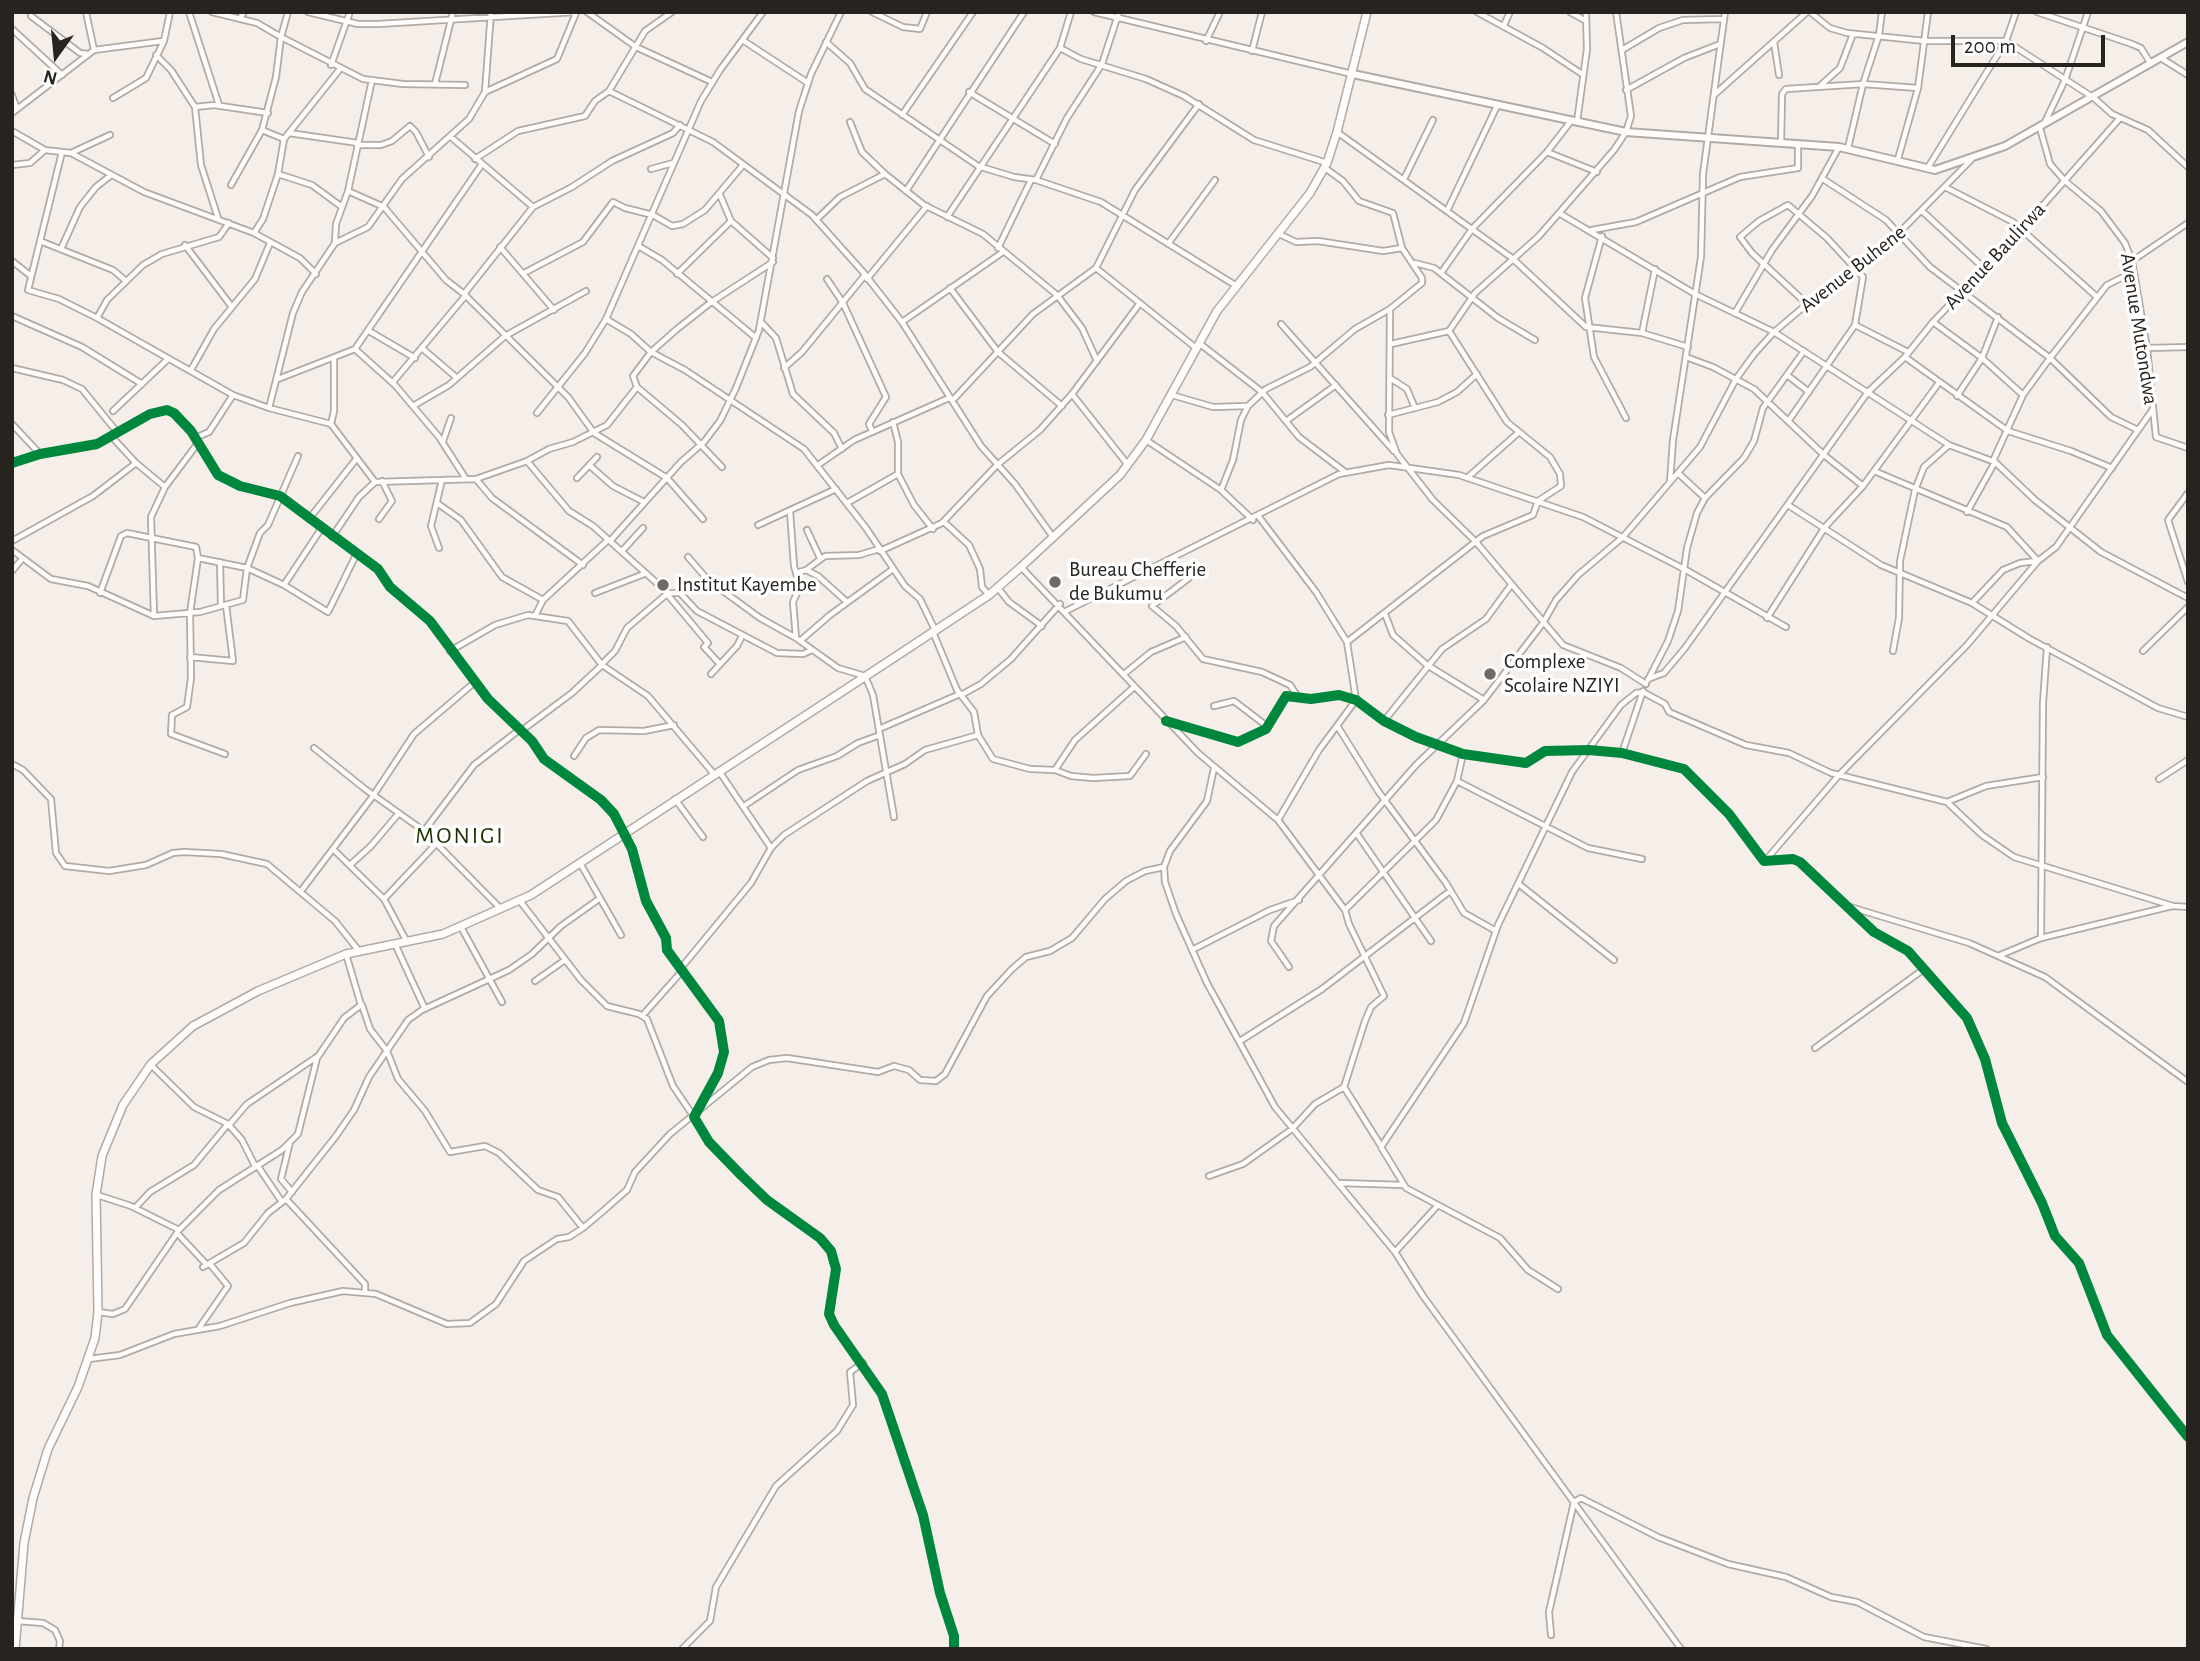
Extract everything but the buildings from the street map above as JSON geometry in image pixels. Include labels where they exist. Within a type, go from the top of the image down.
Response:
[{"type":"highway","points":[[15,1649],[24,1543],[37,1485],[48,1449],[89,1359],[98,1312],[96,1195],[102,1156],[115,1120],[151,1064],[193,1026],[228,1006],[346,954],[407,942],[461,927],[520,901],[989,595],[1128,465],[1146,440],[1197,345],[1235,285],[1301,207],[1325,165],[1337,132],[1367,12]]},
{"type":"main road","points":[[1353,74],[1626,132],[1848,148],[1898,159],[1927,169],[1944,169],[1971,160],[2094,98],[2188,42]]},
{"type":"street","points":[[86,12],[94,50]]},
{"type":"street","points":[[113,99],[146,78],[164,41],[170,12]]},
{"type":"street","points":[[189,12],[219,105]]},
{"type":"street","points":[[212,12],[257,23],[331,65],[372,80],[465,85]]},
{"type":"street","points":[[240,18],[244,12]]},
{"type":"street","points":[[231,185],[262,130],[268,113],[288,12]]},
{"type":"street","points":[[309,12],[345,22],[378,24],[490,15],[576,12],[557,59],[485,92]]},
{"type":"street","points":[[331,65],[350,12]]},
{"type":"street","points":[[435,85],[449,19],[453,12]]},
{"type":"street","points":[[587,12],[636,47],[712,82]]},
{"type":"street","points":[[475,159],[518,131],[585,116],[595,101],[610,92],[646,30],[672,12]]},
{"type":"street","points":[[537,413],[606,319],[640,247],[688,129],[712,82],[763,12]]},
{"type":"street","points":[[535,616],[543,600],[609,541],[720,421],[761,322],[807,83],[841,12]]},
{"type":"street","points":[[872,12],[903,27],[920,29],[927,12]]},
{"type":"street","points":[[902,115],[973,12]]},
{"type":"street","points":[[906,191],[1024,12]]},
{"type":"street","points":[[947,217],[978,166],[1059,48],[1072,12]]},
{"type":"street","points":[[1094,12],[1118,15],[1206,41],[1353,74]]},
{"type":"street","points":[[1206,41],[1220,12]]},
{"type":"street","points":[[1252,51],[1262,12]]},
{"type":"street","points":[[1477,12],[1504,25],[1582,74]]},
{"type":"street","points":[[1504,25],[1510,12]]},
{"type":"street","points":[[1570,12],[1586,21]]},
{"type":"street","points":[[1441,273],[1472,229],[1574,122],[1584,79],[1582,74],[1587,49],[1586,12]]},
{"type":"street","points":[[1391,344],[1449,331],[1472,297],[1539,236],[1597,172],[1626,132],[1631,116],[1616,12]]},
{"type":"street","points":[[1670,483],[1672,440],[1701,257],[1707,136],[1725,12]]},
{"type":"street","points":[[1714,95],[1808,12],[1830,29],[1853,33],[1924,41],[2006,41],[2120,118],[2148,130],[2188,167]]},
{"type":"street","points":[[1848,148],[1863,84],[1879,35],[1882,12]]},
{"type":"street","points":[[1898,159],[1918,88],[1928,12]]},
{"type":"street","points":[[1927,169],[2006,41],[2016,12]]},
{"type":"street","points":[[2037,12],[2141,48],[2151,64]]},
{"type":"street","points":[[2042,125],[2065,80],[2088,12]]},
{"type":"street","points":[[335,243],[368,227],[402,179],[429,158],[468,118],[485,92],[490,15]]},
{"type":"street","points":[[902,322],[1001,250],[1034,180],[1102,64],[1118,15]]},
{"type":"street","points":[[30,16],[80,53],[89,54]]},
{"type":"street","points":[[1622,50],[1659,29],[1683,20],[1723,19]]},
{"type":"street","points":[[12,29],[62,75]]},
{"type":"street","points":[[1821,86],[1840,68],[1853,33]]},
{"type":"street","points":[[12,95],[15,111],[94,50],[164,41]]},
{"type":"street","points":[[743,41],[807,83]]},
{"type":"street","points":[[1774,41],[1779,75]]},
{"type":"street","points":[[826,42],[850,63],[865,89],[939,142],[978,166],[1034,180],[1101,202],[1235,285]]},
{"type":"street","points":[[1626,90],[1684,58],[1721,43]]},
{"type":"street","points":[[1059,48],[1081,59],[1146,79],[1199,104],[1254,140],[1325,165],[1343,181],[1359,201],[1393,213],[1402,248],[1414,263],[1422,283],[1390,309],[1356,329],[1317,361],[1262,392],[1248,405],[1241,419],[1233,460],[1221,490]]},
{"type":"street","points":[[156,55],[171,70],[195,107],[201,165],[218,218]]},
{"type":"street","points":[[2161,58],[2188,75]]},
{"type":"street","points":[[254,233],[263,219],[278,174],[284,139],[340,69]]},
{"type":"street","points":[[269,408],[293,313],[302,292],[335,243],[372,80]]},
{"type":"street","points":[[1781,143],[1783,91],[1863,84],[1918,88]]},
{"type":"street","points":[[610,92],[713,142],[816,220],[902,322],[981,446],[1054,537]]},
{"type":"street","points":[[969,92],[1055,144]]},
{"type":"street","points":[[818,465],[872,431],[951,400],[999,352],[1006,339],[1057,295],[1096,268],[1135,190],[1199,104]]},
{"type":"street","points":[[195,107],[219,105],[268,113]]},
{"type":"street","points":[[1447,211],[1497,106]]},
{"type":"street","name":"Avenue Baulirwa","points":[[1647,682],[1665,672],[1868,392],[1965,291],[2120,118]]},
{"type":"street","points":[[1404,179],[1433,120]]},
{"type":"street","points":[[850,122],[862,152],[906,191],[927,206],[982,234],[1057,295],[1082,328],[1097,361]]},
{"type":"street","points":[[393,382],[423,349],[533,207],[612,161],[673,133],[680,125]]},
{"type":"street","name":"Avenue Mutondwa","points":[[2042,125],[2050,164],[2065,181],[2101,211],[2125,243],[2132,261],[2147,348],[2156,437],[2188,448]]},
{"type":"street","points":[[289,132],[358,144],[381,145],[392,141],[410,126],[429,158]]},
{"type":"street","points":[[262,130],[284,139]]},
{"type":"street","points":[[12,131],[45,150],[71,153],[144,192],[254,233],[300,258],[316,274]]},
{"type":"street","points":[[1337,132],[1512,258],[1591,329],[1642,333],[1688,348]]},
{"type":"street","points":[[71,153],[110,135]]},
{"type":"street","points":[[451,137],[533,207]]},
{"type":"street","points":[[1591,230],[1636,222],[1740,177],[1798,168],[1798,145]]},
{"type":"street","points":[[1735,313],[1763,264],[1822,179],[1839,147]]},
{"type":"street","points":[[12,165],[30,163],[45,150]]},
{"type":"street","points":[[62,152],[28,290],[59,299],[97,318],[233,395],[269,408],[331,424],[375,481]]},
{"type":"street","points":[[1547,152],[1597,172]]},
{"type":"street","name":"Avenue Buhene","points":[[1289,967],[1274,948],[1270,935],[1274,926],[1437,746],[1484,700],[1543,623],[1556,600],[1578,575],[1623,537],[1670,483],[1700,447],[1736,379],[1774,332],[1807,304],[1858,270],[1900,234],[1971,160]]},
{"type":"street","points":[[651,169],[674,163]]},
{"type":"street","points":[[277,380],[355,349],[482,164]]},
{"type":"street","points":[[524,273],[583,242],[613,202],[653,215],[672,226],[683,224],[705,210],[743,165]]},
{"type":"street","points":[[278,174],[312,185],[342,207]]},
{"type":"street","points":[[816,220],[841,197],[886,174]]},
{"type":"street","points":[[61,249],[80,207],[96,187],[110,176]]},
{"type":"street","points":[[1822,179],[1886,220],[1930,267],[2050,358],[2111,416],[2138,430]]},
{"type":"street","points":[[1168,244],[1215,180]]},
{"type":"street","points":[[1945,187],[1999,213],[2097,297]]},
{"type":"street","points":[[348,191],[382,205],[446,280],[465,294],[558,387],[594,433],[667,478],[703,519]]},
{"type":"street","points":[[720,195],[732,221],[773,260]]},
{"type":"street","points":[[784,368],[927,206]]},
{"type":"street","points":[[1788,420],[1855,325],[1863,277],[1793,207],[1785,206],[1740,237],[1763,264],[1807,304]]},
{"type":"street","points":[[1922,211],[1985,268]]},
{"type":"street","points":[[1559,213],[1695,293],[1774,332],[1949,444],[1994,461],[2035,500],[2101,552],[2188,598]]},
{"type":"street","points":[[677,274],[732,221]]},
{"type":"street","points":[[97,318],[107,300],[126,281],[162,254],[219,237],[229,223]]},
{"type":"street","points":[[2132,261],[2188,223]]},
{"type":"street","points":[[1279,234],[1296,242],[1318,241],[1383,251],[1402,248]]},
{"type":"street","points":[[1602,236],[1585,293],[1594,357],[1626,418]]},
{"type":"street","points":[[40,242],[113,270],[126,281]]},
{"type":"street","points":[[191,370],[214,329],[255,279],[270,243]]},
{"type":"street","points":[[185,245],[232,307]]},
{"type":"street","points":[[500,247],[554,310]]},
{"type":"street","points":[[640,247],[662,260],[710,303],[756,338]]},
{"type":"street","points":[[722,467],[682,425],[637,387],[633,376],[651,352],[710,303],[773,260]]},
{"type":"street","points":[[12,261],[31,276]]},
{"type":"street","points":[[1414,263],[1430,266],[1535,340]]},
{"type":"street","points":[[1096,268],[1262,392],[1299,438],[1345,472]]},
{"type":"street","points":[[1642,333],[1655,269]]},
{"type":"street","points":[[1967,512],[1994,461],[2023,395],[2107,285],[2133,272]]},
{"type":"street","points":[[827,279],[843,303],[886,397],[869,424],[872,431]]},
{"type":"street","points":[[950,288],[999,352],[1062,406]]},
{"type":"street","points":[[413,406],[457,378],[468,365],[505,336],[586,292]]},
{"type":"street","points":[[796,573],[806,570],[820,558],[859,555],[879,550],[943,522],[997,464],[1041,430],[1072,394],[1140,303]]},
{"type":"street","points":[[1390,309],[1388,415],[1389,432],[1397,454]]},
{"type":"street","points":[[12,316],[82,347],[142,384]]},
{"type":"street","points":[[1957,397],[1982,358],[1998,317]]},
{"type":"street","points":[[606,319],[631,334],[651,352],[730,399],[804,449],[847,503],[905,586],[919,599],[960,695],[974,712],[978,735],[993,759],[1082,777],[1130,776],[1146,754]]},
{"type":"street","points":[[761,322],[776,338],[796,398],[834,433],[842,449]]},
{"type":"street","points":[[1933,322],[1982,358],[2023,395]]},
{"type":"street","points":[[1281,324],[1317,361],[1433,500],[1476,542],[1567,648],[1620,668],[1647,682]]},
{"type":"street","points":[[1855,325],[1907,354],[1938,383],[2008,431],[2071,451],[2112,468]]},
{"type":"street","points":[[369,331],[415,358]]},
{"type":"street","points":[[1347,642],[1476,542],[1504,525],[1533,515],[1538,501],[1560,488],[1560,474],[1550,457],[1518,433],[1495,406],[1449,331]]},
{"type":"street","points":[[2147,348],[2188,347]]},
{"type":"street","points":[[355,349],[393,382],[443,442],[466,479]]},
{"type":"street","points":[[423,349],[457,378]]},
{"type":"street","points":[[1622,753],[1647,682],[1670,638],[1686,570],[1691,529],[1705,498],[1744,458],[1768,401],[1804,351]]},
{"type":"street","points":[[1686,357],[1736,379],[1768,401],[1824,455],[1863,486]]},
{"type":"street","points":[[331,424],[334,411],[334,358]]},
{"type":"street","points":[[113,411],[167,359]]},
{"type":"street","points":[[12,368],[63,380],[82,389],[117,432]]},
{"type":"street","points":[[1388,415],[1438,402],[1457,392],[1477,374]]},
{"type":"street","points":[[1787,374],[1809,392]]},
{"type":"street","points":[[1390,378],[1408,389],[1415,408]]},
{"type":"street","points":[[1767,618],[1825,527],[1863,486],[1938,383]]},
{"type":"street","points":[[1286,421],[1336,385]]},
{"type":"street","points":[[332,537],[359,497],[375,481],[477,479],[594,433],[607,425],[637,387]]},
{"type":"street","points":[[1072,394],[1128,465]]},
{"type":"street","points":[[154,616],[151,517],[165,487],[197,440],[209,432],[233,395]]},
{"type":"street","points":[[1172,395],[1213,407],[1248,405]]},
{"type":"street","points":[[1765,861],[1839,775],[1899,716],[1993,615],[2038,561],[2056,547],[2152,409]]},
{"type":"street","points":[[12,463],[40,454],[89,446],[150,414],[167,410],[174,413],[197,440],[218,475],[240,486],[280,496],[378,569],[396,594],[430,621],[475,682],[552,767],[607,806],[624,832],[646,901],[666,938],[667,950],[719,1021],[723,1033],[724,1052],[718,1073],[694,1117]]},
{"type":"street","points":[[443,442],[451,418]]},
{"type":"street","points":[[893,422],[898,442],[898,474],[914,505],[933,528]]},
{"type":"street","points":[[12,424],[40,454]]},
{"type":"street","points":[[1468,477],[1518,433]]},
{"type":"street","points":[[111,436],[136,463],[165,487]]},
{"type":"street","points":[[1146,440],[1221,490],[1253,520]]},
{"type":"street","points":[[1893,651],[1899,618],[1899,573],[1915,490],[1924,467],[1949,444]]},
{"type":"street","points":[[12,550],[51,579],[88,586],[154,616],[190,613],[243,600],[247,568],[260,533],[268,525],[298,456]]},
{"type":"street","points":[[577,478],[597,457]]},
{"type":"street","points":[[309,519],[357,458]]},
{"type":"street","points":[[527,461],[557,500],[622,551],[644,574],[668,593],[708,643],[704,647],[719,663]]},
{"type":"street","points":[[12,541],[93,496],[136,463]]},
{"type":"street","points":[[589,465],[613,486],[644,502]]},
{"type":"street","points":[[1066,611],[1345,472],[1389,465],[1468,477],[1583,517],[1686,570],[1786,627]]},
{"type":"street","points":[[1874,471],[2007,527],[2038,561]]},
{"type":"street","points":[[1678,473],[1705,498]]},
{"type":"street","points":[[847,503],[898,474]]},
{"type":"street","points":[[477,479],[492,498],[583,565]]},
{"type":"street","points":[[439,548],[431,526],[442,480]]},
{"type":"street","points":[[379,519],[392,501],[383,481]]},
{"type":"street","points":[[758,524],[836,489]]},
{"type":"street","points":[[2188,493],[2168,520],[2188,582]]},
{"type":"street","points":[[437,503],[461,520],[502,577],[543,600]]},
{"type":"street","points":[[1788,505],[1881,565],[1972,603],[2158,708],[2188,717]]},
{"type":"street","points":[[790,511],[796,573],[800,586],[793,602],[798,640]]},
{"type":"street","points":[[1259,517],[1316,592],[1347,642],[1356,700],[1319,750],[1278,820]]},
{"type":"street","points":[[943,522],[969,545],[980,569],[982,587],[989,595]]},
{"type":"street","points":[[622,551],[643,528]]},
{"type":"street","points":[[284,585],[321,529]]},
{"type":"street","points":[[807,530],[820,558]]},
{"type":"street","points":[[100,593],[121,536],[127,533],[199,548],[190,613],[187,707],[172,715],[171,734],[225,754]]},
{"type":"street","points":[[198,558],[247,568],[284,585],[328,612],[357,553]]},
{"type":"street","points":[[688,557],[708,580],[760,618],[838,668],[865,676],[870,684],[880,732],[894,817]]},
{"type":"street","points":[[12,571],[22,559]]},
{"type":"street","points":[[1972,603],[2003,570],[2020,563],[2038,561]]},
{"type":"street","points":[[190,657],[233,661],[223,606],[220,562]]},
{"type":"street","points":[[1021,567],[1214,768],[1278,820],[1345,910],[1349,924],[1384,996],[1371,1007],[1345,1087],[1315,1104],[1292,1129],[1239,1166],[1209,1176]]},
{"type":"street","points":[[798,640],[892,569]]},
{"type":"street","points":[[806,570],[847,602]]},
{"type":"street","points":[[595,593],[644,574]]},
{"type":"street","points":[[1189,578],[1152,603],[1186,637],[1203,659],[1262,672],[1290,685],[1298,698]]},
{"type":"street","points":[[424,831],[474,765],[572,693],[615,652],[626,628],[668,593],[680,593],[690,585],[708,580]]},
{"type":"street","points":[[1384,720],[1426,665],[1442,649],[1486,619],[1511,584]]},
{"type":"street","points":[[997,587],[1009,601],[1042,626]]},
{"type":"street","points":[[680,593],[696,611],[777,653],[803,654],[812,650]]},
{"type":"street","points":[[744,806],[798,770],[837,757],[858,743],[981,684],[1011,659],[1059,604]]},
{"type":"street","points":[[2143,651],[2188,607]]},
{"type":"street","points":[[689,620],[696,611]]},
{"type":"street","points":[[1385,614],[1393,635],[1426,665],[1484,700]]},
{"type":"street","points":[[450,651],[495,625],[535,616],[568,621],[602,664],[648,696],[674,724],[744,806],[771,848]]},
{"type":"street","points":[[711,674],[737,646],[742,636]]},
{"type":"street","points":[[1124,674],[1151,652],[1186,637]]},
{"type":"street","points":[[2041,937],[2047,647]]},
{"type":"street","points":[[301,891],[375,794],[414,734],[475,682]]},
{"type":"street","points":[[1055,770],[1075,740],[1134,687]]},
{"type":"street","points":[[1381,1147],[1464,1023],[1496,931],[1572,772],[1621,705],[1636,693],[1643,692],[1665,704],[1669,712],[1746,745],[1789,753],[1839,775],[1947,802],[1982,835],[2014,858],[2173,906],[2188,907]]},
{"type":"street","points":[[1166,720],[1238,743],[1268,727],[1286,696],[1298,698],[1339,695],[1356,700],[1384,720],[1437,746],[1463,754],[1526,763],[1545,751],[1589,750],[1622,753],[1684,769],[1729,814],[1765,861]]},
{"type":"street","points":[[1214,706],[1234,701],[1268,727]]},
{"type":"street","points":[[574,756],[586,738],[599,730],[644,731],[674,724]]},
{"type":"street","points":[[1338,727],[1385,802],[1464,913],[1496,931]]},
{"type":"street","points":[[642,1016],[751,883],[771,848],[826,806],[925,750],[978,735]]},
{"type":"street","points":[[314,748],[424,831],[501,910]]},
{"type":"street","points":[[1345,910],[1436,820],[1457,781],[1463,754]]},
{"type":"street","points":[[2159,779],[2188,760]]},
{"type":"street","points":[[12,764],[23,770],[51,799],[56,853],[65,866],[98,872],[151,864],[173,853],[221,854],[267,864],[335,921],[359,951]]},
{"type":"street","points":[[1214,768],[1207,801],[1170,851],[1164,867],[1165,882],[1192,950],[1240,1041],[1275,1107],[1395,1252],[1423,1296],[1681,1649]]},
{"type":"street","points":[[1947,802],[1986,786],[2043,776]]},
{"type":"street","points":[[1457,781],[1588,848],[1642,859]]},
{"type":"street","points":[[675,799],[703,837]]},
{"type":"street","points":[[350,865],[371,846],[399,813]]},
{"type":"street","points":[[1357,834],[1431,941]]},
{"type":"street","points":[[384,899],[437,843]]},
{"type":"street","points":[[333,849],[384,899],[407,942]]},
{"type":"street","points":[[1765,861],[1797,860],[1874,932],[1908,951],[1970,1023],[1985,1059],[2002,1122],[2056,1238],[2079,1263],[2108,1337],[2188,1437]]},
{"type":"street","points":[[580,863],[621,934]]},
{"type":"street","points":[[89,1359],[134,1352],[157,1339],[220,1326],[290,1303],[343,1291],[365,1292],[432,1319],[459,1325],[470,1323],[496,1304],[524,1261],[557,1238],[569,1237],[583,1228],[627,1190],[635,1171],[649,1154],[752,1067],[769,1060],[787,1058],[878,1072],[894,1066],[909,1070],[919,1080],[936,1081],[944,1074],[987,996],[1012,969],[1026,957],[1050,951],[1072,938],[1105,899],[1126,881],[1145,871],[1164,867]]},
{"type":"street","points":[[1520,885],[1614,960]]},
{"type":"street","points":[[1240,1041],[1322,989],[1450,891]]},
{"type":"street","points":[[207,1265],[244,1243],[292,1192],[354,1110],[408,1020],[425,1009],[489,980],[532,954],[548,938],[599,899]]},
{"type":"street","points":[[1192,950],[1270,909],[1300,900]]},
{"type":"street","points":[[520,901],[565,960],[607,1006],[647,1019],[673,1086],[709,1142],[767,1200],[820,1238],[831,1251],[836,1269],[829,1314],[882,1394],[923,1516],[940,1593],[954,1636],[954,1649]]},
{"type":"street","points":[[1844,905],[1898,919],[2045,977],[2188,1082]]},
{"type":"street","points":[[1997,956],[2041,937],[2173,906]]},
{"type":"street","points":[[461,927],[502,1002]]},
{"type":"street","points":[[395,944],[425,1009]]},
{"type":"street","points":[[346,954],[370,1029],[387,1051],[398,1079],[425,1111],[450,1152],[485,1146],[499,1153],[538,1190],[558,1198],[583,1228]]},
{"type":"street","points":[[535,981],[565,960]]},
{"type":"street","points":[[1815,1048],[1924,969]]},
{"type":"street","points":[[98,1312],[113,1314],[125,1309],[178,1232],[219,1190],[282,1150],[298,1133],[318,1056],[344,1018],[361,1005]]},
{"type":"street","points":[[135,1209],[150,1192],[194,1165],[247,1104],[284,1080],[310,1058],[318,1056]]},
{"type":"street","points":[[151,1064],[194,1107],[229,1125],[284,1200],[365,1284],[365,1292]]},
{"type":"street","points":[[1345,1087],[1403,1185]]},
{"type":"street","points":[[290,1141],[281,1179],[292,1192]]},
{"type":"street","points":[[1339,1183],[1403,1185],[1500,1238],[1528,1270],[1558,1289]]},
{"type":"street","points":[[96,1195],[135,1209],[178,1232],[228,1286],[198,1329]]},
{"type":"street","points":[[1395,1252],[1438,1205]]},
{"type":"street","points":[[682,1649],[710,1621],[716,1587],[776,1486],[837,1431],[848,1414],[853,1405],[849,1372],[863,1363]]},
{"type":"street","points":[[1550,1635],[1549,1612],[1574,1502],[1581,1498],[1595,1502],[1658,1537],[1728,1564],[1786,1577],[1831,1597],[1857,1602],[1924,1637],[1986,1649]]},
{"type":"street","points":[[16,1623],[43,1623],[55,1630],[60,1641],[59,1649]]},
{"type":"cycle path","points":[[12,463],[40,454],[97,444],[150,414],[167,410],[174,413],[191,431],[218,475],[240,486],[280,496],[378,569],[390,587],[430,621],[488,699],[532,741],[544,759],[601,800],[614,814],[632,849],[646,901],[666,938],[667,950],[719,1021],[724,1052],[718,1073],[694,1117],[709,1142],[741,1175],[767,1200],[820,1238],[831,1251],[836,1269],[829,1314],[882,1394],[923,1515],[940,1593],[954,1636],[954,1649]]},
{"type":"cycle path","points":[[1166,721],[1238,742],[1266,729],[1286,696],[1311,699],[1339,695],[1356,700],[1384,721],[1416,737],[1463,754],[1526,763],[1545,751],[1589,750],[1622,753],[1684,769],[1729,814],[1764,861],[1793,859],[1800,862],[1874,932],[1908,951],[1967,1018],[1985,1059],[2002,1123],[2042,1203],[2055,1236],[2079,1263],[2107,1335],[2188,1437]]},
{"type":"place","name":"Bureau Chefferie de Bukumu","points":[[1055,582]]},
{"type":"place","name":"Institut Kayembe","points":[[663,585]]},
{"type":"place","name":"Complexe Scolaire NZIYI","points":[[1490,674]]},
{"type":"district","name":"MONIGI","points":[[460,836]]}]
